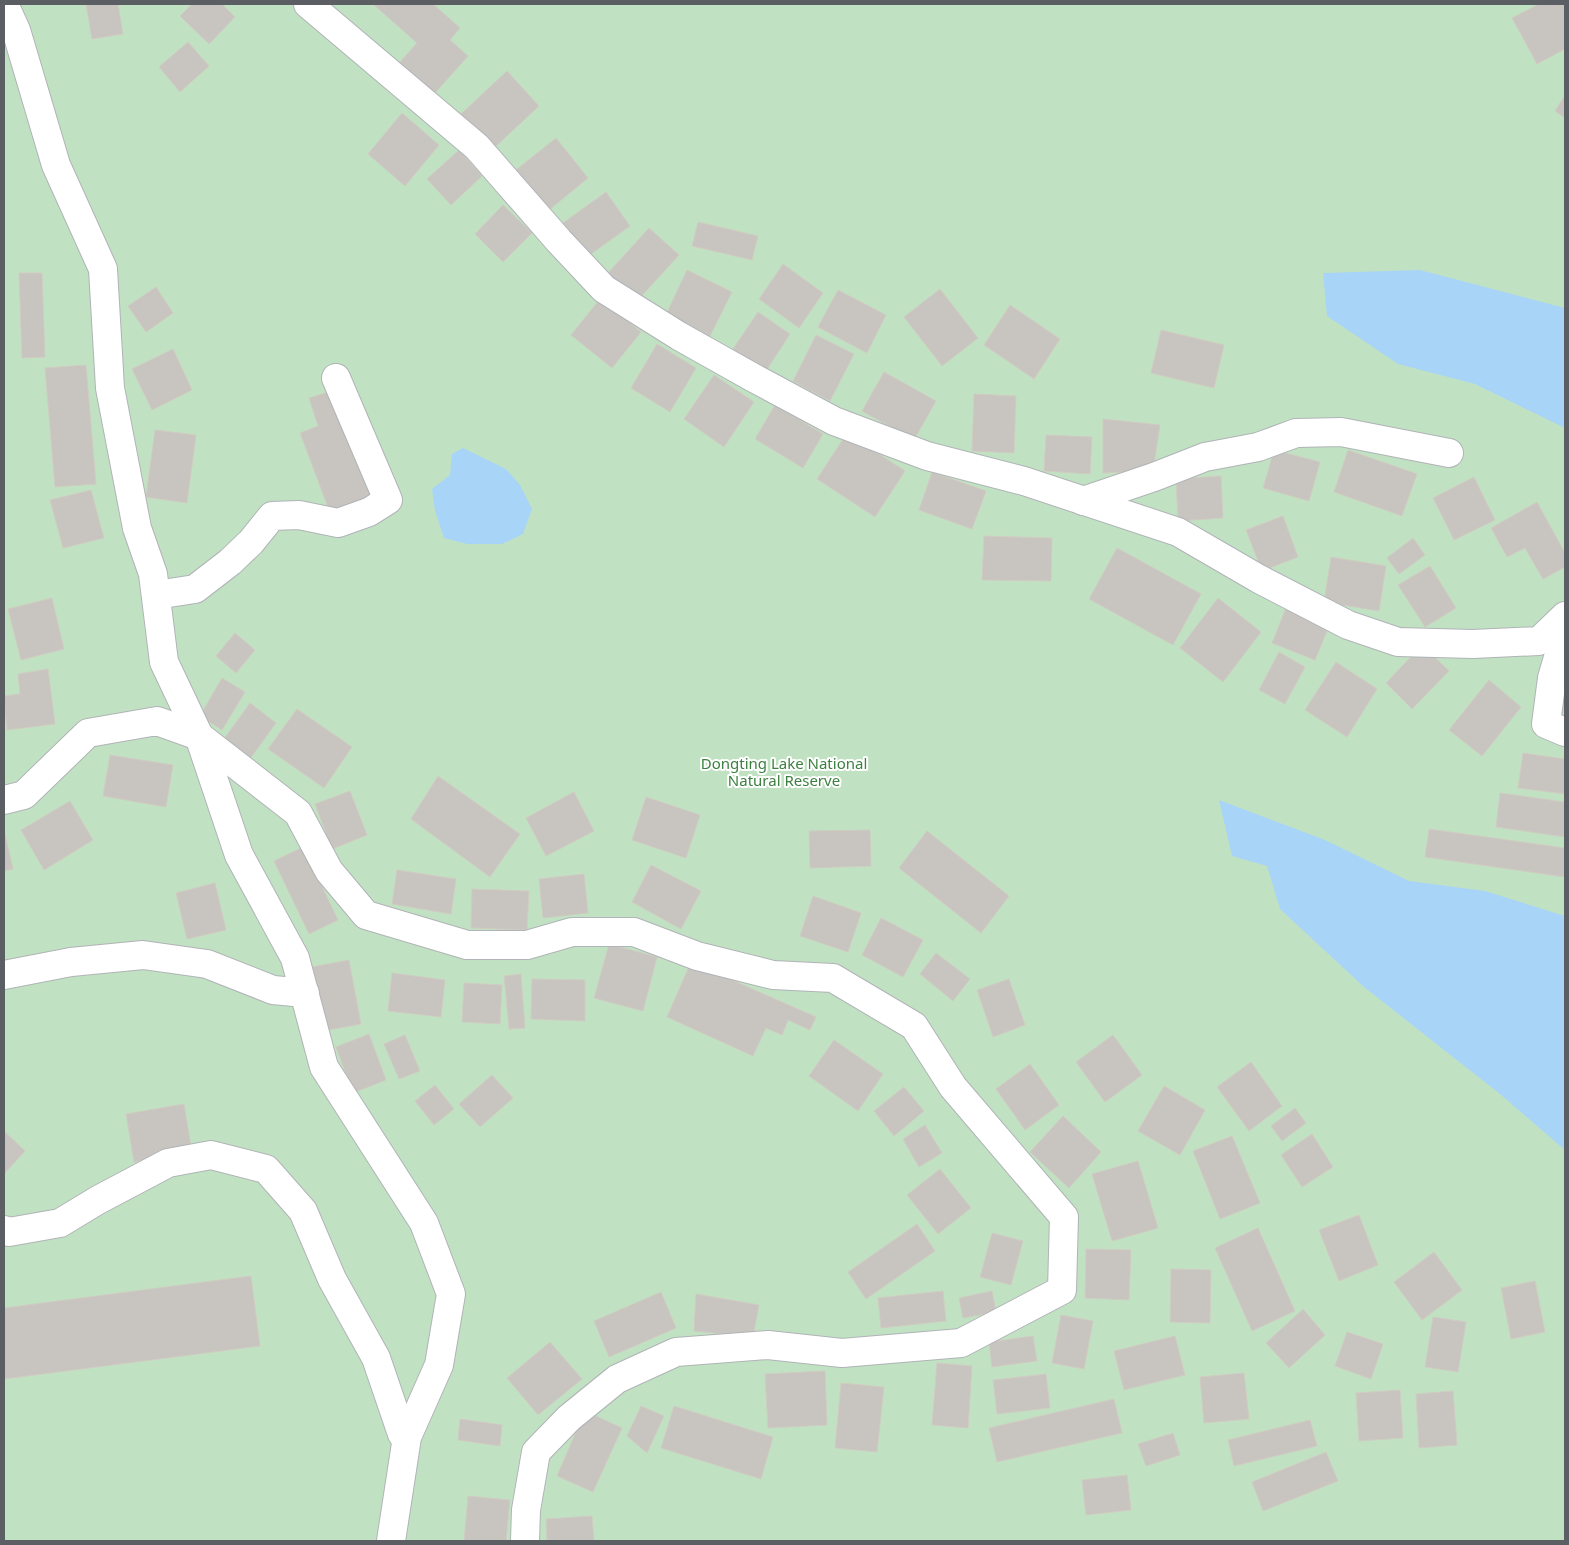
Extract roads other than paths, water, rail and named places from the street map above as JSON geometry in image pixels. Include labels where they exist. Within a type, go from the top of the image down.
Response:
[{"type":"street","points":[[4,4],[16,30],[56,165],[103,270],[110,388],[137,528],[153,574],[164,662],[199,736],[240,856],[296,958],[324,1067],[424,1223],[451,1294],[438,1365],[407,1437],[391,1541]]},
{"type":"street","points":[[308,4],[477,147],[559,241],[604,289],[679,336],[834,421],[926,456],[1024,481],[1178,532],[1259,579],[1348,625],[1398,642],[1473,644],[1539,641],[1565,616]]},
{"type":"street","points":[[156,595],[195,589],[230,562],[251,542],[272,516],[299,515],[338,523],[369,512],[388,500],[336,378]]},
{"type":"street","points":[[1083,501],[1154,477],[1205,457],[1258,447],[1296,433],[1341,432],[1449,454]]},
{"type":"street","points":[[1565,634],[1552,678],[1546,724],[1565,732]]},
{"type":"street","points":[[4,800],[24,795],[88,733],[157,721],[199,736],[298,813],[329,871],[366,915],[467,945],[527,945],[572,932],[634,932],[697,956],[774,975],[833,978],[914,1026],[953,1086],[1064,1217],[1062,1290],[961,1342],[842,1353],[768,1345],[676,1352],[617,1379],[569,1418],[536,1452],[526,1510],[525,1541]]},
{"type":"street","points":[[4,975],[71,962],[143,955],[207,964],[273,990],[305,993]]},
{"type":"street","points":[[4,1230],[9,1232],[60,1223],[98,1200],[168,1163],[211,1155],[266,1169],[303,1211],[332,1279],[376,1358],[402,1434]]},
{"type":"water","points":[[1420,270],[1565,308],[1565,428],[1475,384],[1398,364],[1327,316],[1323,273]]},
{"type":"water","points":[[463,448],[506,469],[520,485],[532,509],[523,534],[502,544],[467,544],[444,538],[435,511],[432,489],[450,475],[452,454]]},
{"type":"water","points":[[1219,800],[1325,840],[1409,881],[1485,891],[1565,916],[1565,1150],[1500,1094],[1364,987],[1280,909],[1267,866],[1232,856]]},
{"type":"park label","name":"Dongting Lake National Natural Reserve","points":[[784,772]]}]
